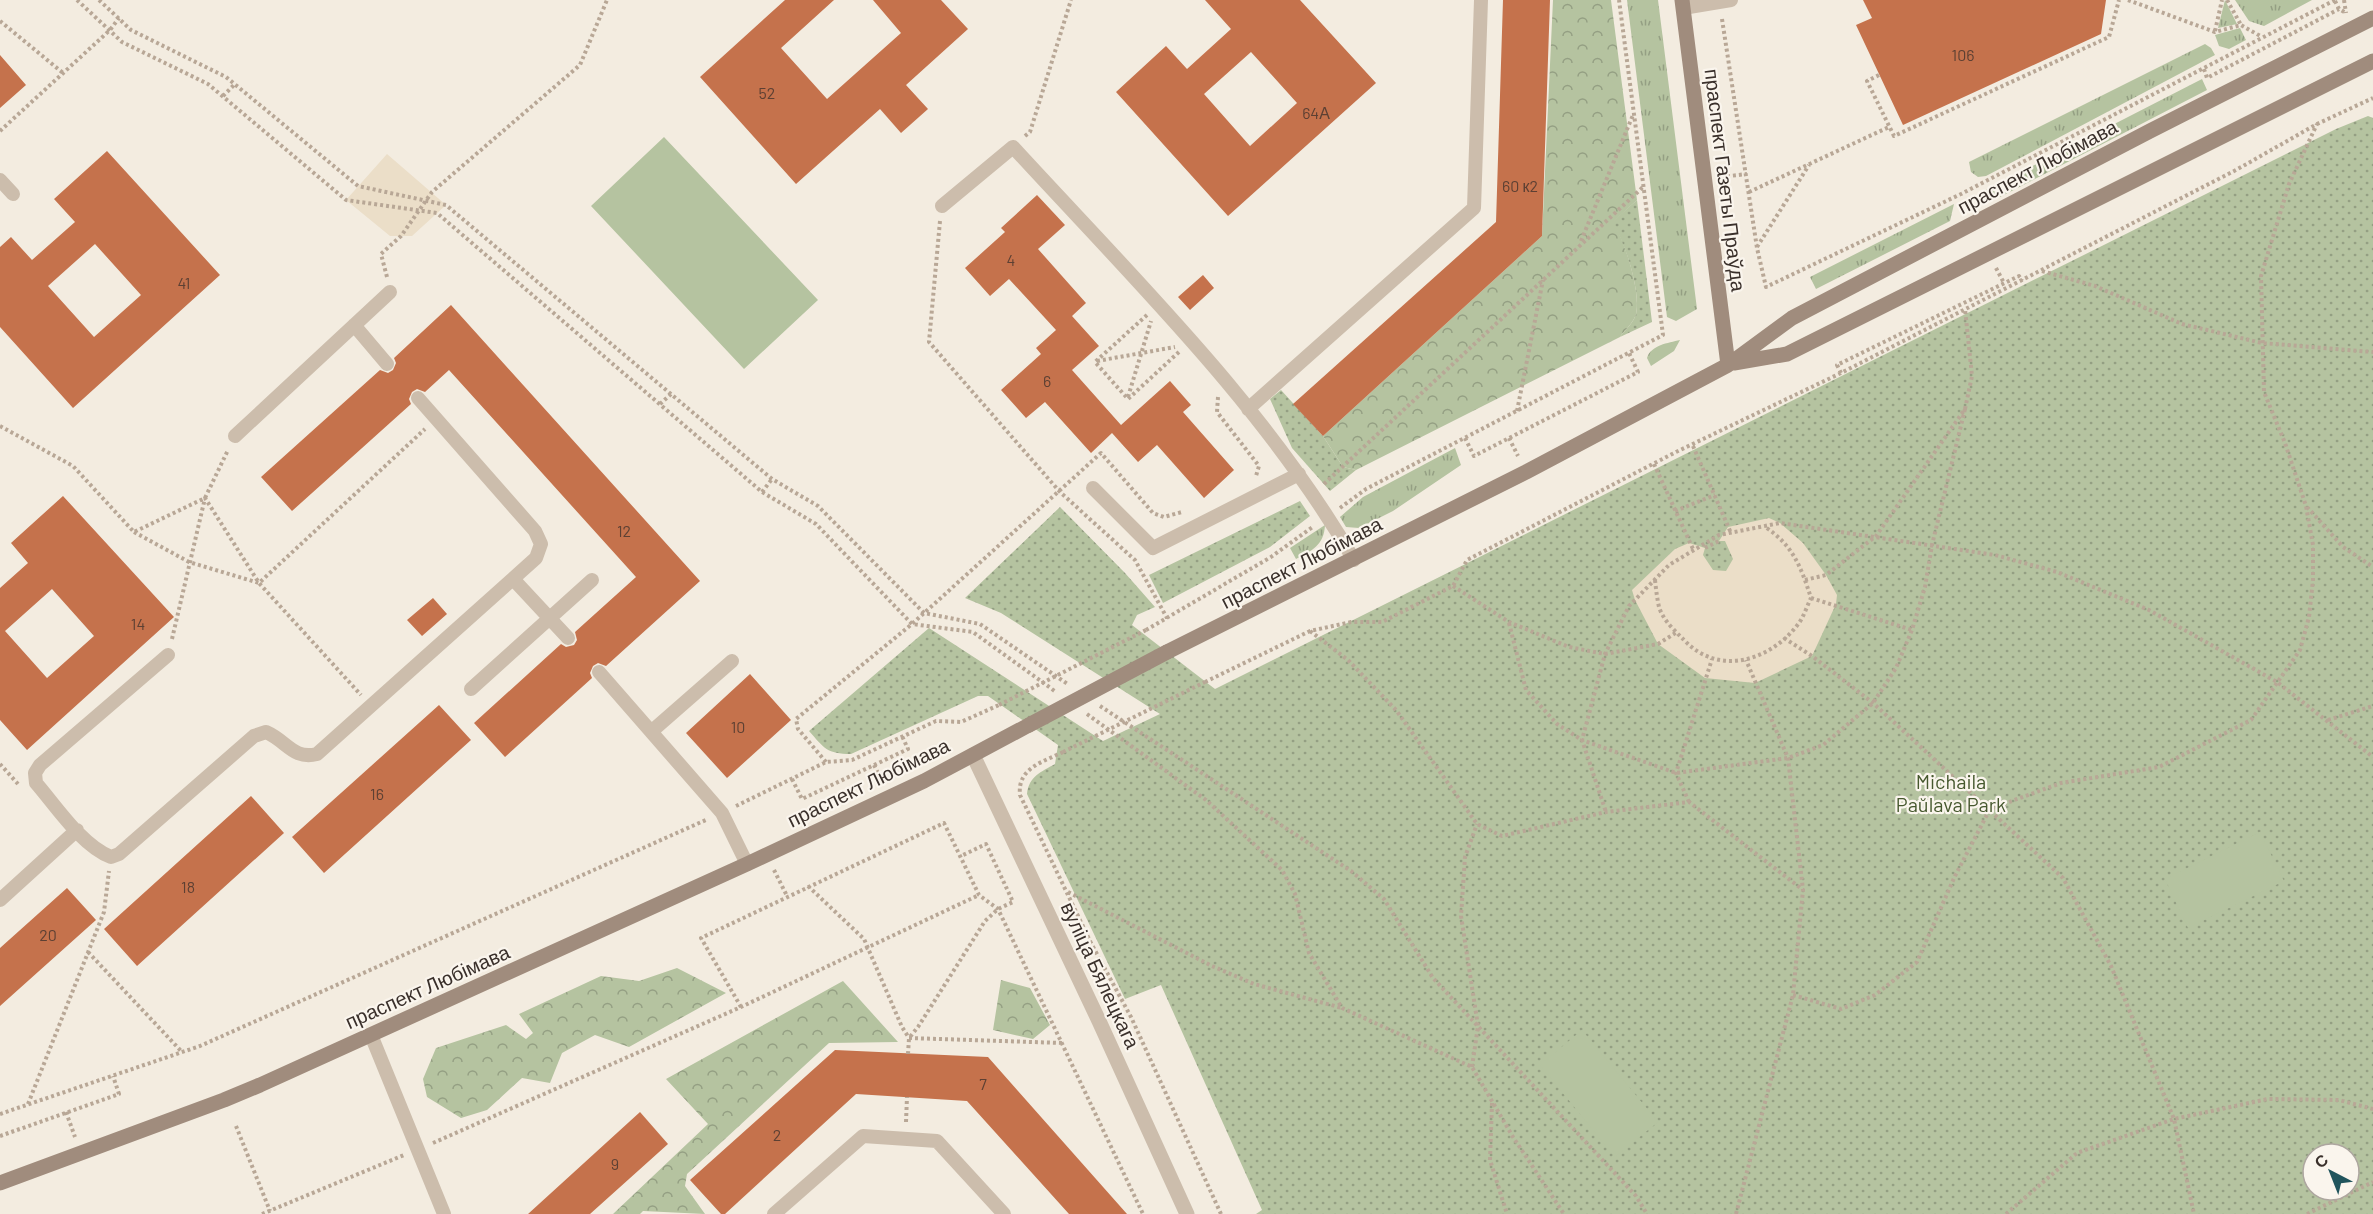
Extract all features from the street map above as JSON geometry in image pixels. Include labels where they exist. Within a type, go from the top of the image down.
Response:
[{"type":"main road","name":"праспект Газеты Праўда","points":[[1682,4],[1728,364]]},
{"type":"main road","name":"праспект Любімава","points":[[0,1183],[224,1100],[747,864],[924,781],[1167,652],[1354,560],[1728,364],[1792,318],[2373,18]]},
{"type":"main road","name":"праспект Любімава","points":[[1728,364],[1787,354],[2373,61]]},
{"type":"street","name":"вуліца Бялецкага","points":[[973,755],[1090,1001],[1187,1214]]},
{"type":"lane","points":[[1248,409],[1474,208],[1481,0]]},
{"type":"lane","points":[[1682,4],[1725,1]]},
{"type":"lane","points":[[942,206],[1013,147],[1206,357],[1299,474],[1328,516],[1354,560]]},
{"type":"lane","points":[[0,180],[13,194]]},
{"type":"lane","points":[[235,436],[390,292]]},
{"type":"lane","points":[[354,326],[387,364]]},
{"type":"lane","points":[[168,655],[40,765],[35,773],[36,783],[76,830],[102,854],[111,857],[119,854],[254,736],[266,732],[278,737],[295,753],[306,757],[317,754],[536,558],[540,544],[535,531],[418,398]]},
{"type":"lane","points":[[1093,488],[1153,548],[1299,474]]},
{"type":"lane","points":[[514,580],[568,638]]},
{"type":"lane","points":[[471,688],[592,580]]},
{"type":"lane","points":[[652,731],[732,661]]},
{"type":"lane","points":[[599,672],[722,813],[747,864]]},
{"type":"lane","points":[[0,900],[76,830]]},
{"type":"lane","points":[[371,1035],[444,1214]]},
{"type":"lane","points":[[774,1214],[863,1136],[937,1141],[1004,1214]]},
{"type":"path","points":[[77,0],[122,42],[208,84],[346,200],[437,213],[762,492],[816,524],[912,624],[973,632],[1060,695]]},
{"type":"path","points":[[99,0],[132,30],[226,76],[358,186],[446,205],[772,479],[818,506],[924,613],[980,624],[1074,688]]},
{"type":"path","points":[[390,292],[381,254],[401,236],[432,192],[580,65],[607,0]]},
{"type":"path","points":[[1013,147],[1030,132],[1071,0]]},
{"type":"path","points":[[0,1114],[182,1052],[722,813],[826,762],[852,760],[936,721],[961,722],[999,705],[1146,630],[1271,557],[1366,489],[1663,335],[1619,0]]},
{"type":"path","points":[[1879,75],[1867,81],[1894,136],[2109,37],[2119,0]]},
{"type":"path","points":[[2128,0],[2215,32],[2241,25]]},
{"type":"path","points":[[2215,32],[2222,0]]},
{"type":"path","points":[[2228,0],[2241,25],[2263,37]]},
{"type":"path","points":[[1725,1],[1757,248],[1766,287],[1961,194],[2335,0],[2339,9],[2232,66],[2208,78],[2204,69]]},
{"type":"path","points":[[2344,0],[2346,14]]},
{"type":"path","points":[[0,131],[110,30],[119,18]]},
{"type":"path","points":[[0,21],[63,73]]},
{"type":"path","points":[[223,96],[235,84]]},
{"type":"path","points":[[1221,1214],[1131,1017],[1091,943],[1020,795],[1021,777],[1030,768],[1310,631],[1351,622],[1382,622],[1453,586],[1467,560],[2042,271],[2236,170],[2317,124],[2373,98]]},
{"type":"path","points":[[1580,245],[1634,114]]},
{"type":"path","points":[[1793,995],[1841,1009],[1875,995],[1917,962],[1955,876],[1990,809],[2061,783],[2159,767],[2251,720],[2300,650],[2309,617],[2313,580],[2313,545],[2306,506],[2285,443],[2264,392],[2261,276],[2289,184],[2317,124]]},
{"type":"path","points":[[1749,192],[1889,127]]},
{"type":"path","points":[[1757,248],[1809,164]]},
{"type":"path","points":[[1705,179],[1747,174]]},
{"type":"path","points":[[1312,495],[1643,187]]},
{"type":"path","points":[[942,206],[929,342],[1060,492],[1135,560],[1167,618]]},
{"type":"path","points":[[2042,271],[2095,286],[2182,324],[2262,343],[2373,352]]},
{"type":"path","points":[[1841,373],[1837,365],[2019,276],[2022,281]]},
{"type":"path","points":[[1517,411],[1543,278]]},
{"type":"path","points":[[1095,362],[1154,308],[1128,399]]},
{"type":"path","points":[[1509,622],[1526,690],[1557,724],[1582,740],[1676,773],[1788,758],[1823,745],[1873,703],[1896,668],[1912,630],[1925,587],[1932,545],[1972,376],[1965,309]]},
{"type":"path","points":[[1095,362],[1187,345],[1128,399]]},
{"type":"path","points":[[1466,438],[1474,456],[1638,372],[1629,353]]},
{"type":"path","points":[[1095,362],[1128,399]]},
{"type":"path","points":[[660,404],[671,394]]},
{"type":"path","points":[[1805,580],[1826,575],[1876,536],[1965,410]]},
{"type":"path","points":[[258,583],[436,418]]},
{"type":"path","points":[[0,426],[73,466],[134,532],[189,562],[258,583]]},
{"type":"path","points":[[168,655],[205,498],[235,436]]},
{"type":"path","points":[[1693,446],[1731,533]]},
{"type":"path","points":[[826,762],[798,729],[796,719],[912,624],[1101,453],[1154,513],[1164,517],[1186,511]]},
{"type":"path","points":[[1654,464],[1693,549]]},
{"type":"path","points":[[1249,482],[1257,475],[1259,466]]},
{"type":"path","points":[[762,492],[772,479]]},
{"type":"path","points":[[1675,511],[1715,495]]},
{"type":"path","points":[[205,498],[258,583],[371,707]]},
{"type":"path","points":[[134,532],[205,498]]},
{"type":"path","points":[[2306,506],[2343,547],[2373,567]]},
{"type":"path","points":[[1606,812],[1582,740],[1605,654],[1629,606],[1670,565],[1693,549],[1719,535],[1780,523],[1995,555],[2057,572],[2149,610],[2277,682],[2373,757]]},
{"type":"path","points":[[1655,580],[1660,609],[1692,649],[1712,659],[1746,660],[1759,656],[1784,638],[1799,623],[1811,598],[1794,553],[1778,536],[1764,526]]},
{"type":"path","points":[[1705,548],[1719,541]]},
{"type":"path","points":[[1453,586],[1509,622],[1569,647],[1605,654],[1658,644],[1677,632]]},
{"type":"path","points":[[1811,598],[1912,630]]},
{"type":"path","points":[[1310,631],[1348,660],[1396,710],[1477,824],[1502,836],[1606,812],[1689,802]]},
{"type":"path","points":[[1784,638],[1812,656],[1873,703],[2063,878],[2111,966],[2174,1119],[2194,1214]]},
{"type":"path","points":[[1712,659],[1676,773],[1689,802],[1803,890]]},
{"type":"path","points":[[1736,1214],[1793,995],[1803,890],[1788,758],[1746,660]]},
{"type":"path","points":[[1093,701],[1359,878],[1384,899],[1433,978],[1636,1196],[1647,1214]]},
{"type":"path","points":[[2328,720],[2373,706]]},
{"type":"path","points":[[1080,709],[1206,800],[1282,870],[1295,894],[1309,953],[1342,1008]]},
{"type":"path","points":[[792,779],[802,799],[908,749],[902,736]]},
{"type":"path","points":[[741,1007],[701,938],[944,823],[979,895],[998,909],[1143,1214]]},
{"type":"path","points":[[1472,1067],[1478,1026],[1461,916],[1465,857],[1477,824]]},
{"type":"path","points":[[909,1038],[918,1028],[985,921],[998,909],[1012,902],[986,844],[961,856]]},
{"type":"path","points":[[767,854],[787,896]]},
{"type":"path","points":[[28,1105],[104,912],[111,857]]},
{"type":"path","points":[[808,886],[864,939],[869,947],[902,1027],[909,1038],[908,1054]]},
{"type":"path","points":[[1067,892],[1212,966],[1254,984],[1342,1008],[1472,1067],[1564,1214]]},
{"type":"path","points":[[262,1214],[418,1149],[741,1007],[979,895]]},
{"type":"path","points":[[88,952],[182,1052]]},
{"type":"path","points":[[909,1038],[1063,1043]]},
{"type":"path","points":[[0,1136],[119,1094],[113,1076]]},
{"type":"path","points":[[905,1138],[907,1097]]},
{"type":"path","points":[[2006,1214],[2077,1153],[2174,1119],[2268,1099],[2338,1100],[2373,1109]]},
{"type":"path","points":[[1492,1102],[1490,1160],[1507,1214]]},
{"type":"path","points":[[66,1112],[81,1153]]},
{"type":"path","points":[[236,1126],[270,1211]]},
{"type":"path","points":[[2307,1214],[2373,1182]]},
{"type":"green space","points":[[1553,0],[1611,0],[1637,200],[1613,222],[1627,254],[1634,280],[1637,305],[1635,317],[1620,337],[1356,470],[1343,467],[1323,436],[1542,236]]},
{"type":"green space","points":[[1627,0],[1658,0],[1697,309],[1676,321],[1667,317]]},
{"type":"green space","points":[[2225,0],[2237,24],[2218,28]]},
{"type":"green space","points":[[2235,0],[2312,0],[2264,26],[2249,21]]},
{"type":"green space","points":[[2240,28],[2246,40],[2229,49],[2219,46],[2215,35]]},
{"type":"green space","points":[[2205,44],[2215,55],[1986,176],[1978,177],[1971,172],[1969,162]]},
{"type":"green space","points":[[2202,79],[2207,90],[2000,197],[1984,191]]},
{"type":"green space","name":"Michaila Paŭlava Park","points":[[2368,116],[2373,118],[2373,1214],[1256,1214],[1262,1210],[1161,985],[1125,999],[1027,794],[1033,779],[1055,764],[1058,745],[988,696],[978,696],[851,754],[836,753],[827,749],[809,731],[929,628],[1103,741],[1160,714],[1001,613],[965,598],[1060,507],[1155,607],[1137,615],[1132,625],[1215,689],[2336,129]]},
{"type":"green space","points":[[664,137],[818,300],[744,369],[591,206]]},
{"type":"green space","points":[[1637,200],[1652,322],[1620,337],[1635,317],[1637,305],[1634,280],[1627,254],[1612,222]]},
{"type":"green space","points":[[1954,204],[1950,221],[1816,289],[1810,277]]},
{"type":"green space","points":[[1680,340],[1674,351],[1651,366],[1647,358],[1652,350],[1660,345]]},
{"type":"green space","points":[[1281,390],[1323,436],[1343,467],[1356,470],[1330,491],[1292,448],[1270,399]]},
{"type":"green space","points":[[1455,448],[1461,465],[1393,511],[1359,528],[1346,527],[1340,517],[1363,497]]},
{"type":"green space","points":[[1300,501],[1310,516],[1270,547],[1163,603],[1149,575]]},
{"type":"green space","points":[[1325,525],[1320,542],[1312,550],[1296,559],[1290,548]]},
{"type":"green space","points":[[2260,832],[2284,881],[2188,928],[2165,879]]},
{"type":"green space","points":[[677,968],[726,993],[629,1047],[595,1035],[562,1053],[550,1083],[522,1078],[487,1110],[461,1118],[427,1097],[423,1079],[436,1048],[506,1025],[526,1039],[533,1033],[519,1014],[601,976],[639,981]]},
{"type":"green space","points":[[1001,980],[1030,988],[1050,1025],[1033,1039],[993,1030]]},
{"type":"green space","points":[[843,981],[898,1042],[829,1043],[687,1174],[685,1186],[705,1214],[643,1211],[640,1214],[613,1214],[708,1124],[666,1079]]},
{"type":"green space","points":[[1582,1030],[1658,1122],[1615,1157],[1540,1065]]},
{"type":"shaded area","points":[[387,154],[446,205],[412,236],[390,236],[346,200]]},
{"type":"shaded area","points":[[1769,518],[1780,523],[1803,543],[1837,595],[1836,604],[1812,656],[1755,683],[1705,678],[1658,644],[1632,590],[1675,549],[1689,543],[1705,548],[1703,555],[1713,570],[1726,571],[1733,559],[1725,541],[1719,541],[1728,527]]},
{"type":"building","points":[[785,0],[834,0],[781,48],[827,99],[901,33],[873,0],[941,0],[968,29],[906,85],[928,109],[901,133],[880,109],[796,184],[700,77]]},
{"type":"building","points":[[1205,0],[1300,0],[1376,83],[1228,216],[1116,92],[1166,46],[1187,69],[1231,29]],"holes":[[[1251,52],[1297,103],[1250,146],[1204,94]]]},
{"type":"building","points":[[1503,0],[1550,0],[1542,236],[1323,436],[1293,404],[1496,222]]},
{"type":"building","points":[[1863,0],[2106,0],[2101,34],[1903,125],[1856,25],[1872,18]]},
{"type":"building","points":[[0,55],[26,85],[0,108]]},
{"type":"building","points":[[107,151],[220,275],[73,408],[0,327],[0,247],[11,237],[32,260],[75,222],[54,199]],"holes":[[[95,244],[141,295],[94,337],[48,286]]]},
{"type":"building","points":[[1037,195],[1065,225],[1038,249],[1086,303],[1072,316],[1099,346],[1072,370],[1121,425],[1170,381],[1191,405],[1183,412],[1234,470],[1204,498],[1157,445],[1138,462],[1112,433],[1091,453],[1045,402],[1026,418],[1001,390],[1041,354],[1036,348],[1056,330],[1009,279],[990,296],[965,268],[1005,232],[1001,228]]},
{"type":"building","points":[[1203,275],[1214,288],[1190,310],[1178,297]]},
{"type":"building","points":[[451,305],[700,581],[606,666],[598,663],[593,666],[590,673],[592,678],[505,757],[474,723],[561,644],[566,647],[574,645],[577,640],[575,632],[636,577],[449,370],[425,392],[417,389],[412,392],[409,399],[411,404],[292,511],[261,477],[380,370],[388,373],[393,370],[396,363],[394,358]]},
{"type":"building","points":[[63,496],[174,617],[27,750],[0,720],[0,588],[28,563],[11,543]],"holes":[[[52,589],[94,636],[47,678],[5,631]]]},
{"type":"building","points":[[433,598],[447,614],[422,636],[407,620]]},
{"type":"building","points":[[750,674],[791,720],[727,778],[686,733]]},
{"type":"building","points":[[439,705],[471,740],[324,873],[292,837]]},
{"type":"building","points":[[251,796],[284,833],[137,966],[104,929]]},
{"type":"building","points":[[67,888],[96,920],[0,1006],[0,948]]},
{"type":"building","points":[[835,1050],[988,1057],[1127,1214],[1069,1214],[967,1101],[856,1094],[725,1214],[721,1214],[690,1180]]},
{"type":"building","points":[[640,1112],[668,1144],[590,1214],[528,1214]]}]
